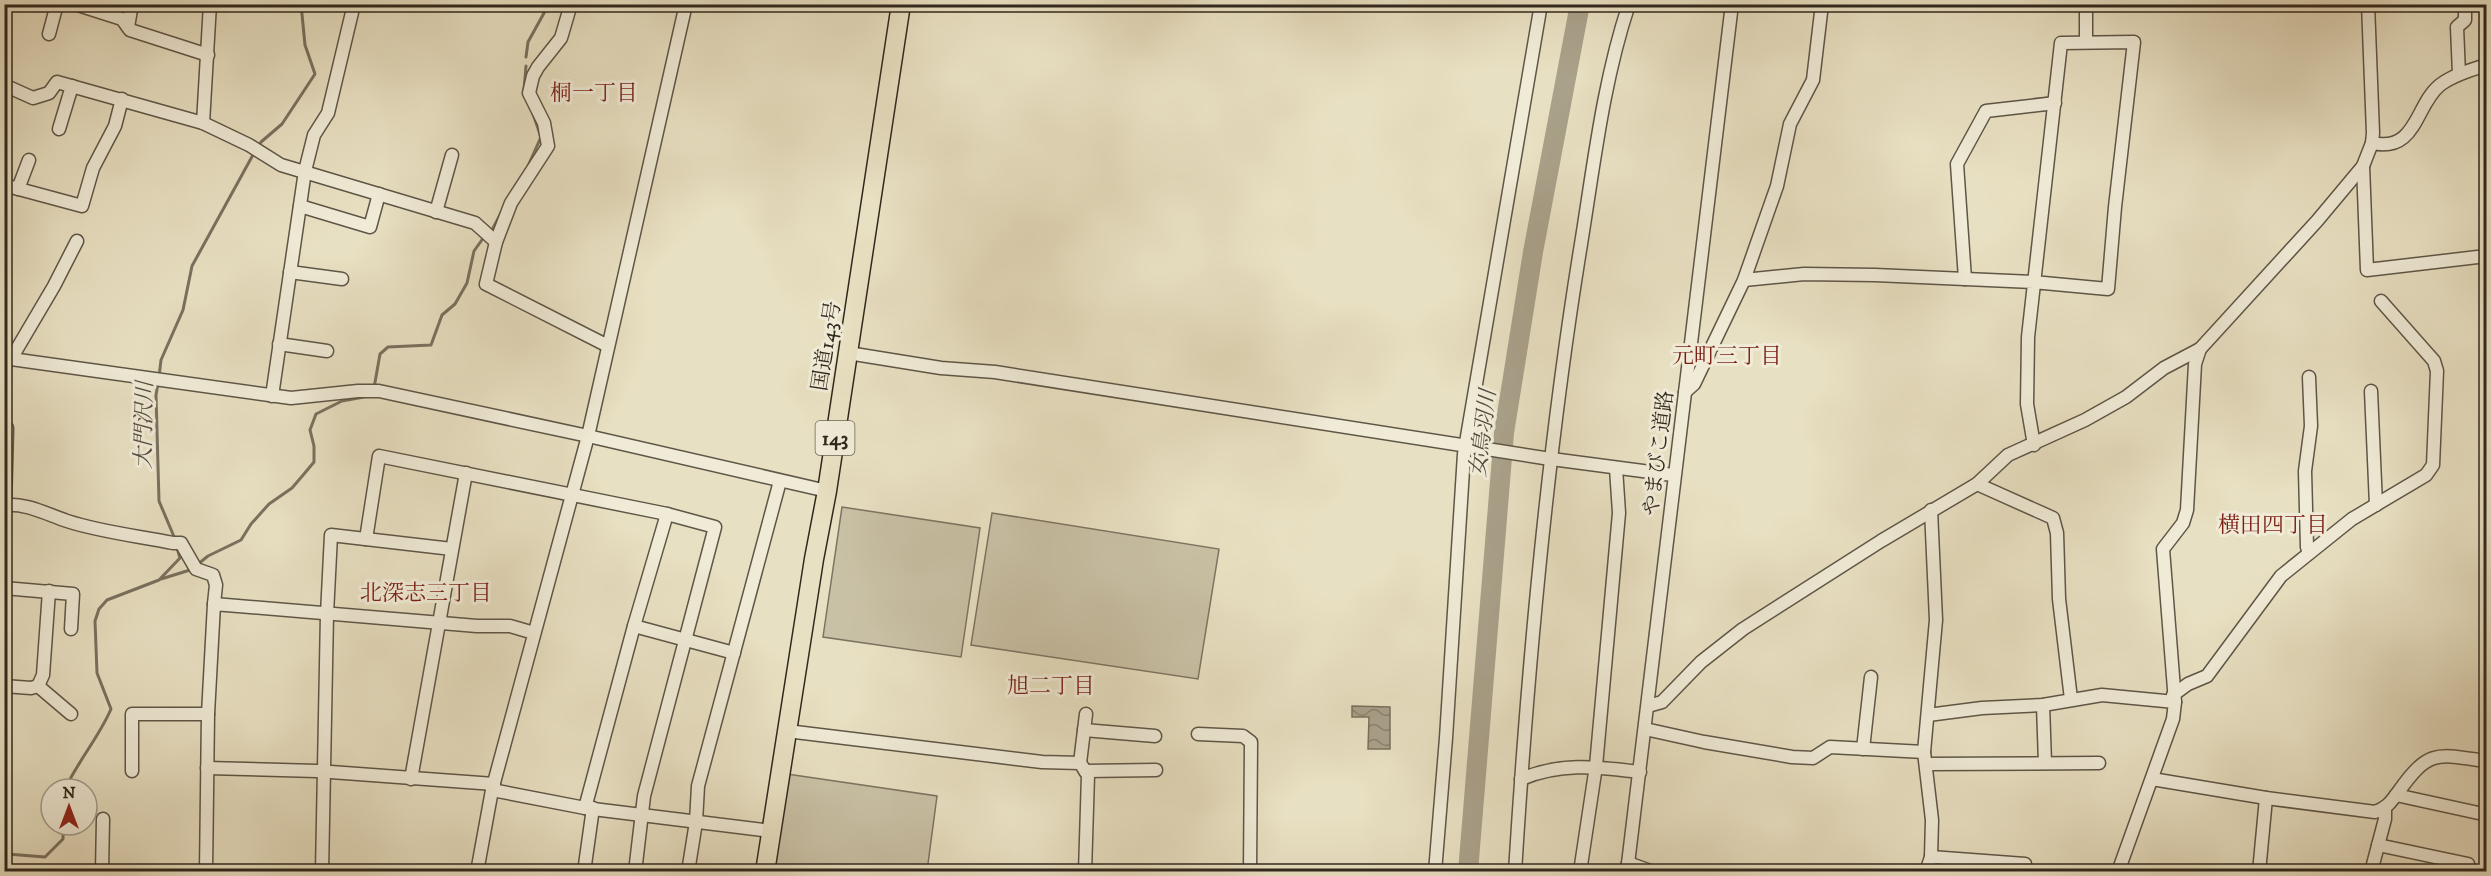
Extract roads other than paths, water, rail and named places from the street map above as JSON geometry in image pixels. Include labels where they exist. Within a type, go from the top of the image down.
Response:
[{"type":"highway","name":"国道143号","points":[[765,872],[814,559],[827,491],[901,4]]},
{"type":"street","points":[[49,34],[57,4]]},
{"type":"street","points":[[128,27],[132,4]]},
{"type":"street","points":[[203,123],[210,4]]},
{"type":"street","points":[[272,396],[305,171],[314,135],[328,113],[354,4]]},
{"type":"street","points":[[571,4],[561,38],[533,76],[529,93],[544,123],[548,146],[511,203],[496,242],[486,284],[608,346]]},
{"type":"street","points":[[477,872],[493,787],[588,436],[686,4]]},
{"type":"street","points":[[1435,872],[1468,446],[1541,4]]},
{"type":"street","points":[[1515,872],[1547,458],[1600,129],[1615,47],[1629,4]]},
{"type":"street","name":"やまびこ道路","points":[[1628,867],[1731,4]]},
{"type":"street","points":[[1685,392],[1695,384],[1744,280],[1777,186],[1790,124],[1813,80],[1822,4]]},
{"type":"street","points":[[2086,4],[2086,42]]},
{"type":"street","points":[[1648,706],[1662,702],[1701,662],[1766,613],[1930,510],[1977,484],[2008,455],[2034,445],[2126,397],[2164,368],[2200,349],[2317,221],[2363,166],[2372,143],[2368,4]]},
{"type":"street","points":[[2459,74],[2457,27],[2465,20],[2465,4]]},
{"type":"street","points":[[77,5],[122,19],[130,30],[208,55]]},
{"type":"street","points":[[1744,280],[1804,274],[2033,282],[2108,289],[2134,42],[2061,43],[2033,282],[2028,337],[2026,404],[2034,445]]},
{"type":"street","points":[[2372,143],[2384,145],[2394,142],[2415,127],[2430,94],[2441,84],[2459,74],[2487,65]]},
{"type":"street","points":[[4,85],[33,98],[49,93],[57,82],[203,123],[281,165],[475,224],[496,242]]},
{"type":"street","points":[[59,129],[72,86]]},
{"type":"street","points":[[4,185],[82,206],[93,168],[115,126],[122,99]]},
{"type":"street","points":[[1965,279],[1957,164],[1986,111],[2055,103]]},
{"type":"street","points":[[436,212],[452,155]]},
{"type":"street","points":[[18,189],[29,160]]},
{"type":"street","points":[[2363,166],[2367,270],[2487,256]]},
{"type":"street","points":[[300,206],[370,227],[380,194]]},
{"type":"street","points":[[77,241],[54,286],[8,359],[272,396],[313,397],[374,390],[827,491]]},
{"type":"street","points":[[290,272],[342,279]]},
{"type":"street","points":[[2174,699],[2188,684],[2206,676],[2281,576],[2352,519],[2427,475],[2433,465],[2437,371],[2434,361],[2381,301]]},
{"type":"street","points":[[279,344],[327,351]]},
{"type":"street","points":[[2118,872],[2173,719],[2174,699],[2163,549],[2183,523],[2187,510],[2196,364],[2200,349]]},
{"type":"street","points":[[848,353],[941,368],[995,372],[1468,446],[1673,475]]},
{"type":"street","points":[[2309,377],[2311,426],[2305,471],[2309,553]]},
{"type":"street","points":[[2372,391],[2376,505]]},
{"type":"street","points":[[7,428],[5,505],[16,504],[68,521],[181,543],[196,569],[213,575],[216,585],[208,714],[206,872]]},
{"type":"street","points":[[366,539],[379,456],[667,514],[715,527],[644,796],[635,872]]},
{"type":"street","points":[[1580,872],[1596,766],[1619,513],[1616,468]]},
{"type":"street","points":[[411,779],[466,473]]},
{"type":"street","points":[[688,872],[696,822],[698,786],[780,481]]},
{"type":"street","points":[[1977,484],[2053,518],[2057,533],[2059,599],[2071,699]]},
{"type":"street","points":[[1926,872],[1930,857],[1932,820],[1925,758],[1936,620],[1930,510]]},
{"type":"street","points":[[584,872],[589,808],[634,626],[667,514]]},
{"type":"street","points":[[322,872],[327,614],[331,535],[452,549]]},
{"type":"street","points":[[4,588],[73,594],[71,629]]},
{"type":"street","points":[[38,687],[44,675],[50,591]]},
{"type":"street","points":[[214,604],[440,621],[477,626],[510,626],[534,633]]},
{"type":"street","points":[[634,626],[734,653]]},
{"type":"street","points":[[1863,748],[1871,677]]},
{"type":"street","points":[[4,686],[38,687],[71,714]]},
{"type":"street","points":[[1928,715],[1982,708],[2043,705],[2102,695],[2174,699]]},
{"type":"street","points":[[2043,705],[2045,764]]},
{"type":"street","points":[[132,771],[132,714],[208,714]]},
{"type":"street","points":[[1085,872],[1088,775],[1083,767],[1086,714]]},
{"type":"street","points":[[1645,729],[1792,757],[1813,758],[1830,747],[1863,748],[1925,758],[2045,764],[2099,763]]},
{"type":"street","points":[[787,730],[1083,767],[1156,770]]},
{"type":"street","points":[[1084,730],[1155,736]]},
{"type":"street","points":[[1198,734],[1243,736],[1251,742],[1250,872]]},
{"type":"street","points":[[2152,779],[2364,812],[2385,808],[2415,768],[2425,761],[2442,756],[2487,761]]},
{"type":"street","points":[[1521,779],[1567,767],[1596,766],[1640,772]]},
{"type":"street","points":[[207,768],[324,772],[493,787],[589,808],[771,831]]},
{"type":"street","points":[[2396,795],[2483,814]]},
{"type":"street","points":[[2259,872],[2266,798]]},
{"type":"street","points":[[2371,872],[2385,819],[2385,808]]},
{"type":"street","points":[[102,872],[103,819]]},
{"type":"street","points":[[2378,845],[2468,864],[2467,872]]},
{"type":"street","points":[[1930,857],[2025,864],[2024,872]]},
{"type":"street","points":[[1628,867],[1653,872]]},
{"type":"water","points":[[1352,706],[1390,707],[1390,749],[1368,749],[1369,717],[1352,717]]},
{"type":"waterway","name":"大門沢川","points":[[257,148],[282,124],[315,74],[305,45],[301,4]]},
{"type":"waterway","points":[[526,57],[528,42],[549,4]]},
{"type":"waterway","name":"女鳥羽川","points":[[1468,872],[1504,433],[1533,252],[1580,4]]},
{"type":"waterway","points":[[524,90],[526,66]]},
{"type":"waterway","points":[[528,166],[541,137],[533,114]]},
{"type":"waterway","name":"大門沢川","points":[[159,377],[161,360],[183,310],[192,266],[254,153]]},
{"type":"waterway","points":[[492,230],[501,213]]},
{"type":"waterway","points":[[374,388],[380,354],[388,347],[431,345],[442,315],[455,304],[467,283],[474,251],[484,237]]},
{"type":"waterway","name":"大門沢川","points":[[158,384],[156,395],[159,501],[175,539]]},
{"type":"waterway","points":[[197,565],[208,556],[241,540],[251,524],[269,504],[292,488],[314,462],[314,446],[310,430],[316,414],[342,401],[364,397]]},
{"type":"waterway","name":"大門沢川","points":[[72,777],[111,709],[97,673],[95,621],[99,609],[107,600],[159,580],[180,558],[177,548]]},
{"type":"waterway","points":[[161,579],[190,570]]},
{"type":"waterway","name":"大門沢川","points":[[4,857],[7,854],[45,857],[63,837]]},
{"type":"district","name":"桐一丁目","points":[[594,92]]},
{"type":"district","name":"元町三丁目","points":[[1727,355]]},
{"type":"district","name":"横田四丁目","points":[[2273,524]]},
{"type":"district","name":"北深志三丁目","points":[[426,592]]},
{"type":"district","name":"旭二丁目","points":[[1051,685]]}]
